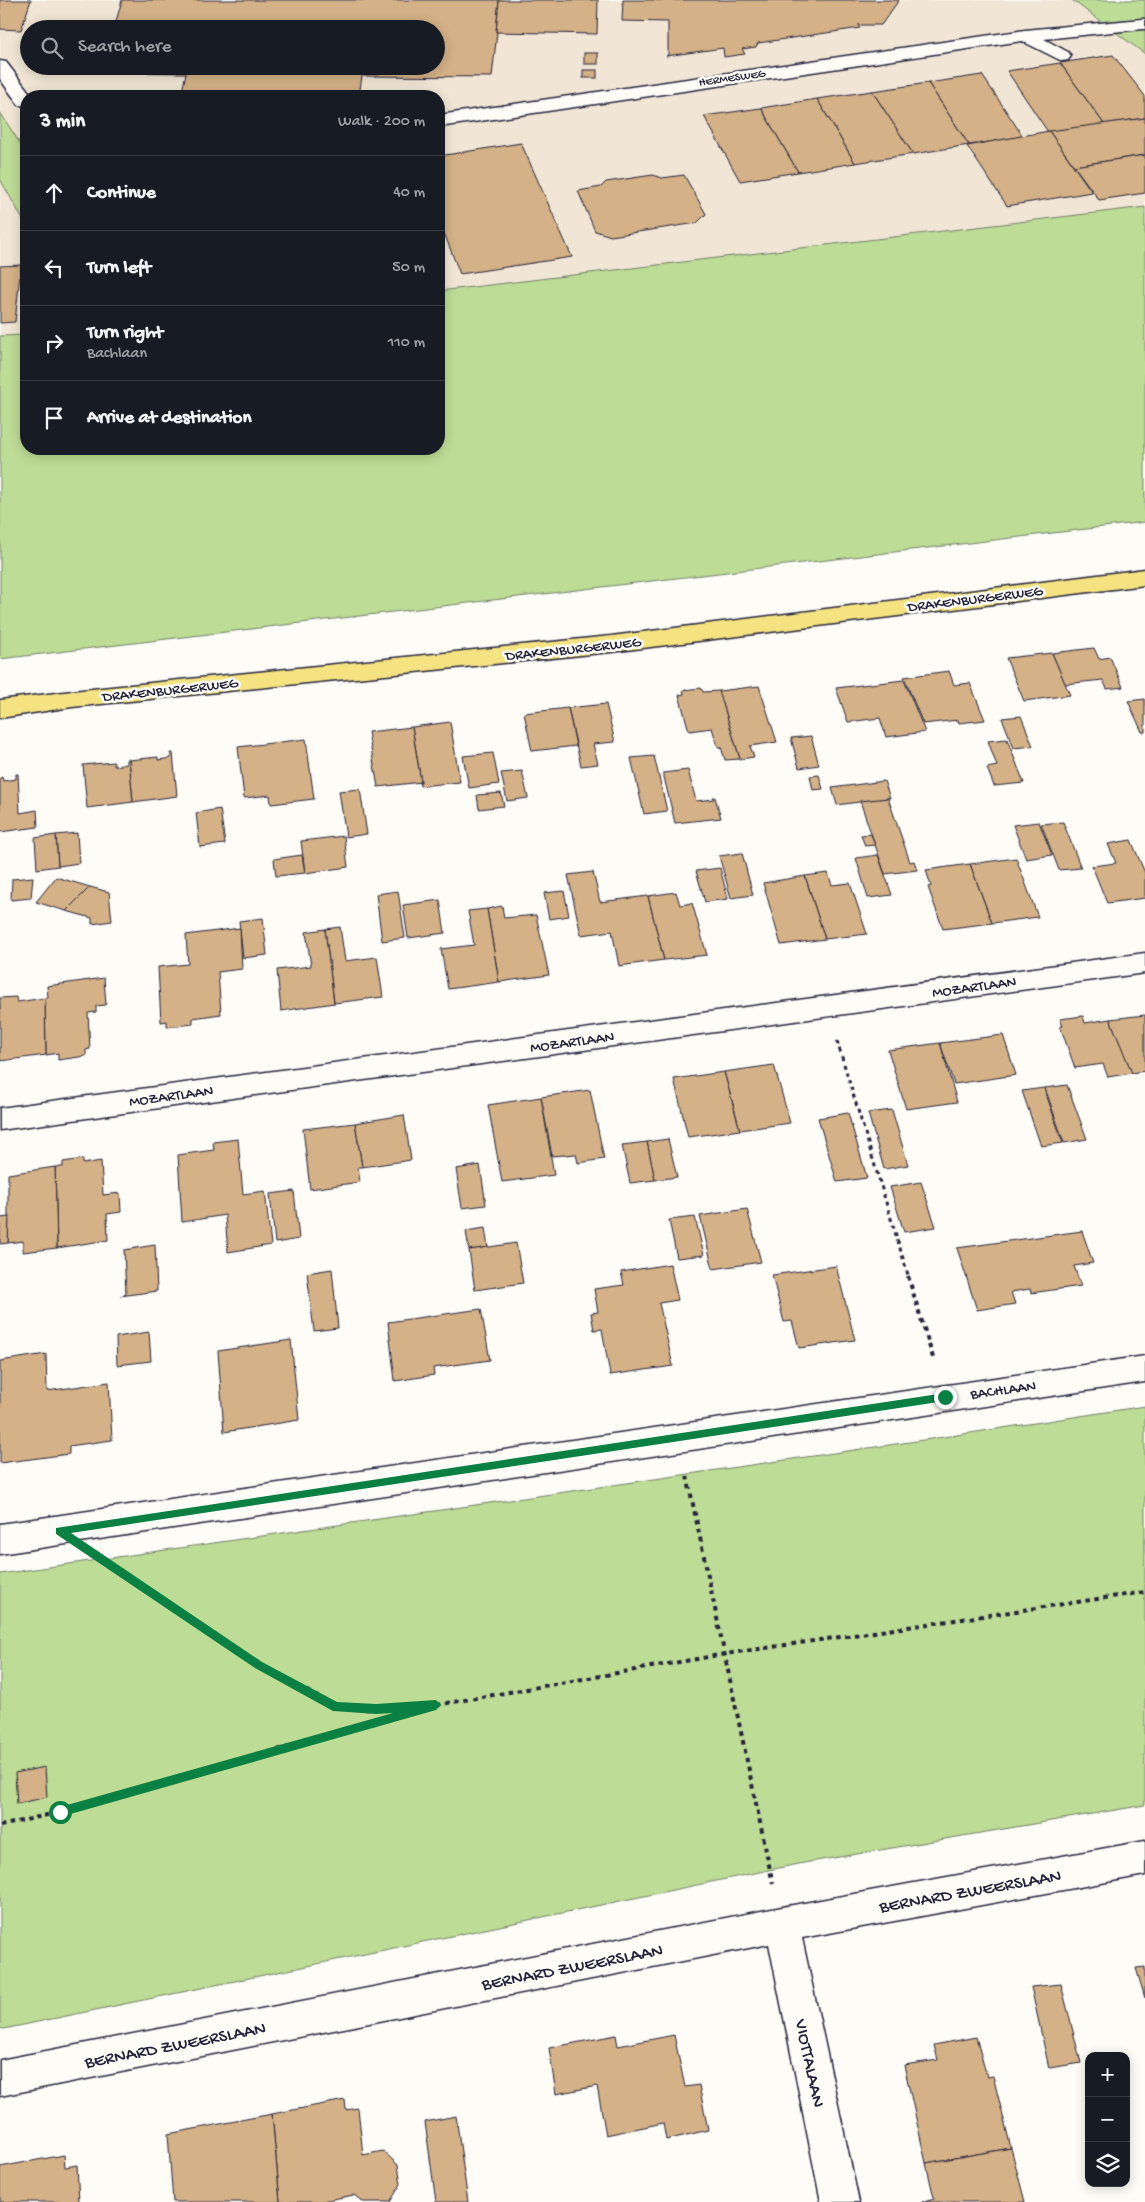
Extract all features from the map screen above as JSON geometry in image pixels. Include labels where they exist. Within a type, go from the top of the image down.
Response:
[{"type":"main road","name":"DRAKENBURGERWEG","points":[[0,710],[72,699],[611,644],[1145,577]]},
{"type":"street","name":"HERMESWEG","points":[[445,119],[1025,35],[1142,24]]},
{"type":"street","points":[[1025,35],[1062,56]]},
{"type":"street","points":[[0,66],[20,93]]},
{"type":"street","name":"MOZARTLAAN","points":[[0,1119],[1145,963]]},
{"type":"street","name":"BACHLAAN","points":[[0,1539],[945,1397],[1145,1369]]},
{"type":"street","name":"BERNARD ZWEERSLAAN","points":[[0,2078],[782,1924],[1145,1858]]},
{"type":"street","name":"VIOTTALAAN","points":[[782,1924],[840,2202]]},
{"type":"path","points":[[826,1006],[945,1397]]},
{"type":"path","points":[[686,1468],[782,1924]]},
{"type":"path","points":[[59,1531],[259,1665],[336,1707],[376,1709],[436,1705]]},
{"type":"path","points":[[0,1826],[60,1812],[436,1705],[725,1654],[1145,1592]]},
{"type":"shaded area","points":[[0,0],[1145,0],[1145,495],[0,624]]},
{"type":"green space","points":[[1072,0],[1145,0],[1145,54]]},
{"type":"green space","points":[[0,112],[20,144],[20,214],[0,179]]},
{"type":"green space","points":[[1145,207],[1145,522],[0,659],[0,336],[20,335],[20,455],[445,455],[445,290]]},
{"type":"green space","points":[[1145,1406],[1145,1805],[798,1864],[4,2029],[0,2028],[0,1574]]},
{"type":"building","points":[[0,0],[31,0],[24,20],[20,20],[20,30],[0,29]]},
{"type":"building","points":[[122,0],[499,0],[492,77],[362,76],[360,90],[182,90],[186,75],[445,75],[445,20],[116,20]]},
{"type":"building","points":[[499,0],[598,0],[597,34],[496,32]]},
{"type":"building","points":[[623,0],[899,0],[881,25],[858,25],[860,28],[758,43],[756,47],[742,49],[745,54],[724,57],[723,48],[666,56],[668,55],[668,22],[622,21]]},
{"type":"building","points":[[584,53],[598,53],[598,64],[584,64]]},
{"type":"building","points":[[1113,55],[1145,96],[1145,118],[1104,124],[1060,63]]},
{"type":"building","points":[[1060,63],[1104,124],[1048,132],[1007,71]]},
{"type":"building","points":[[583,70],[597,70],[597,78],[583,78]]},
{"type":"building","points":[[982,75],[1023,137],[969,145],[928,83]]},
{"type":"building","points":[[928,83],[969,145],[913,154],[872,91]]},
{"type":"building","points":[[872,91],[913,154],[855,163],[817,99]]},
{"type":"building","points":[[817,99],[855,163],[798,172],[761,108]]},
{"type":"building","points":[[761,108],[798,172],[740,181],[704,116]]},
{"type":"building","points":[[1145,118],[1145,155],[1074,166],[1049,131]]},
{"type":"building","points":[[1049,131],[1092,192],[1007,206],[967,146]]},
{"type":"building","points":[[521,143],[572,257],[460,274],[445,235],[445,155]]},
{"type":"building","points":[[1145,155],[1145,193],[1099,200],[1074,166]]},
{"type":"building","points":[[653,175],[662,178],[684,175],[706,214],[697,223],[611,236],[595,231],[578,191],[601,187],[606,182]]},
{"type":"building","points":[[20,265],[15,322],[0,323],[0,266]]},
{"type":"building","points":[[1094,648],[1099,659],[1110,657],[1123,687],[1107,689],[1103,680],[1065,684],[1052,653]]},
{"type":"building","points":[[1052,653],[1070,695],[1024,701],[1006,658]]},
{"type":"building","points":[[949,671],[954,685],[970,683],[985,720],[959,723],[958,720],[923,724],[904,677]]},
{"type":"building","points":[[904,680],[925,732],[886,737],[880,718],[848,722],[836,688]]},
{"type":"building","points":[[759,686],[777,742],[750,746],[754,757],[740,759],[719,691]]},
{"type":"building","points":[[701,688],[703,692],[719,691],[740,759],[725,760],[721,747],[718,747],[712,728],[689,731],[679,695],[684,694],[683,690]]},
{"type":"building","points":[[1145,699],[1145,732],[1142,732],[1128,701]]},
{"type":"building","points":[[606,704],[615,742],[593,744],[598,764],[581,766],[568,708]]},
{"type":"building","points":[[568,708],[576,746],[532,751],[524,713]]},
{"type":"building","points":[[1021,716],[1033,746],[1014,748],[1002,718]]},
{"type":"building","points":[[450,722],[460,782],[420,786],[419,782],[421,782],[412,727]]},
{"type":"building","points":[[412,727],[421,782],[378,787],[368,732]]},
{"type":"building","points":[[811,736],[819,765],[799,768],[791,738]]},
{"type":"building","points":[[306,739],[314,799],[271,804],[270,795],[244,798],[238,747]]},
{"type":"building","points":[[1007,739],[1024,783],[994,786],[987,768],[997,766],[988,741]]},
{"type":"building","points":[[170,753],[173,753],[177,796],[133,802],[129,760],[158,757],[158,760],[171,758]]},
{"type":"building","points":[[493,753],[499,784],[469,788],[463,756]]},
{"type":"building","points":[[654,756],[667,811],[644,814],[631,758]]},
{"type":"building","points":[[127,759],[129,759],[133,802],[87,808],[83,765],[114,762],[114,766],[127,764]]},
{"type":"building","points":[[688,770],[696,801],[714,799],[713,797],[715,797],[721,818],[675,823],[663,773]]},
{"type":"building","points":[[522,771],[528,798],[507,801],[501,773]]},
{"type":"building","points":[[16,774],[18,774],[20,813],[37,810],[38,827],[0,832],[0,778],[2,777],[3,781],[16,779]]},
{"type":"building","points":[[819,775],[823,789],[813,790],[810,776]]},
{"type":"building","points":[[884,781],[890,798],[837,805],[832,788]]},
{"type":"building","points":[[360,789],[367,834],[346,837],[339,791]]},
{"type":"building","points":[[501,793],[504,806],[479,809],[477,795]]},
{"type":"building","points":[[888,798],[910,862],[914,861],[917,870],[885,874],[860,801]]},
{"type":"building","points":[[220,809],[225,844],[200,847],[196,813]]},
{"type":"building","points":[[1039,822],[1052,855],[1026,859],[1013,825]]},
{"type":"building","points":[[1063,822],[1081,868],[1059,870],[1041,824]]},
{"type":"building","points":[[77,833],[79,863],[58,866],[56,835]]},
{"type":"building","points":[[871,834],[875,845],[865,846],[861,835]]},
{"type":"building","points":[[56,835],[58,866],[37,869],[35,838]]},
{"type":"building","points":[[344,836],[348,867],[305,873],[301,841]]},
{"type":"building","points":[[1131,840],[1145,873],[1145,898],[1107,903],[1092,866],[1116,863],[1108,844]]},
{"type":"building","points":[[742,853],[753,895],[731,898],[719,856]]},
{"type":"building","points":[[302,855],[305,873],[276,876],[274,859]]},
{"type":"building","points":[[878,855],[892,895],[868,898],[856,858]]},
{"type":"building","points":[[1016,858],[1038,917],[992,923],[970,864]]},
{"type":"building","points":[[970,864],[992,923],[943,929],[928,887],[931,886],[926,870]]},
{"type":"building","points":[[720,868],[728,899],[705,902],[696,871]]},
{"type":"building","points":[[593,872],[600,902],[648,896],[664,960],[619,966],[612,931],[581,935],[568,875]]},
{"type":"building","points":[[828,873],[832,885],[850,883],[867,934],[825,939],[805,876]]},
{"type":"building","points":[[805,876],[825,939],[781,945],[763,883]]},
{"type":"building","points":[[33,877],[31,898],[11,900],[12,879]]},
{"type":"building","points":[[56,877],[90,887],[66,911],[36,902]]},
{"type":"building","points":[[90,887],[109,892],[112,921],[92,924],[92,918],[66,911]]},
{"type":"building","points":[[398,891],[405,938],[382,941],[376,894]]},
{"type":"building","points":[[564,891],[569,916],[549,919],[544,893]]},
{"type":"building","points":[[676,892],[680,905],[692,903],[707,955],[664,960],[648,896]]},
{"type":"building","points":[[440,900],[445,933],[408,938],[403,905]]},
{"type":"building","points":[[502,906],[504,918],[536,915],[549,975],[499,982],[487,909]]},
{"type":"building","points":[[487,909],[499,982],[448,989],[441,949],[474,945],[468,911]]},
{"type":"building","points":[[263,918],[267,955],[243,958],[239,921]]},
{"type":"building","points":[[340,927],[345,961],[377,957],[383,997],[334,1003],[325,929]]},
{"type":"building","points":[[240,928],[242,969],[218,972],[221,1014],[193,1018],[193,1024],[167,1027],[167,1021],[161,1022],[158,967],[188,964],[186,935]]},
{"type":"building","points":[[325,929],[334,1003],[281,1011],[277,970],[311,966],[306,932]]},
{"type":"building","points":[[104,978],[106,1005],[96,1006],[96,1012],[88,1013],[90,1049],[86,1050],[86,1056],[58,1060],[58,1053],[46,1055],[45,998],[48,998],[47,986]]},
{"type":"building","points":[[16,997],[17,1002],[45,998],[46,1055],[0,1061],[0,998]]},
{"type":"building","points":[[1145,1015],[1145,1071],[1131,1073],[1110,1019]]},
{"type":"building","points":[[1083,1016],[1085,1023],[1110,1019],[1132,1073],[1108,1077],[1103,1064],[1075,1068],[1060,1026],[1063,1026],[1060,1019]]},
{"type":"building","points":[[1003,1035],[1016,1075],[954,1084],[940,1043]]},
{"type":"building","points":[[940,1043],[957,1102],[906,1109],[888,1050]]},
{"type":"building","points":[[774,1065],[790,1123],[740,1130],[724,1072]]},
{"type":"building","points":[[724,1072],[740,1130],[688,1137],[674,1079]]},
{"type":"building","points":[[1067,1085],[1087,1139],[1064,1143],[1045,1088]]},
{"type":"building","points":[[1044,1088],[1063,1143],[1041,1146],[1022,1091]]},
{"type":"building","points":[[590,1090],[604,1159],[578,1163],[576,1154],[552,1156],[541,1097]]},
{"type":"building","points":[[541,1097],[554,1175],[502,1182],[488,1105]]},
{"type":"building","points":[[892,1110],[908,1165],[884,1169],[868,1113]]},
{"type":"building","points":[[848,1113],[867,1178],[837,1182],[818,1118]]},
{"type":"building","points":[[404,1115],[411,1160],[362,1167],[355,1123]]},
{"type":"building","points":[[355,1123],[362,1167],[358,1167],[360,1182],[310,1189],[303,1129]]},
{"type":"building","points":[[238,1139],[243,1194],[265,1191],[271,1245],[228,1252],[225,1215],[182,1222],[178,1155],[214,1150],[213,1142]]},
{"type":"building","points":[[668,1139],[677,1177],[655,1180],[647,1142]]},
{"type":"building","points":[[647,1142],[655,1180],[630,1183],[622,1145]]},
{"type":"building","points":[[83,1159],[83,1164],[101,1161],[103,1195],[120,1193],[121,1212],[107,1214],[108,1240],[57,1248],[55,1167],[63,1167],[63,1162]]},
{"type":"building","points":[[480,1165],[486,1205],[462,1208],[456,1169]]},
{"type":"building","points":[[55,1167],[57,1248],[23,1252],[23,1241],[8,1243],[8,1174]]},
{"type":"building","points":[[921,1182],[936,1227],[904,1232],[890,1187]]},
{"type":"building","points":[[294,1191],[299,1239],[275,1243],[270,1194]]},
{"type":"building","points":[[747,1209],[761,1262],[713,1269],[700,1216]]},
{"type":"building","points":[[9,1217],[8,1243],[0,1244],[0,1218]]},
{"type":"building","points":[[695,1217],[704,1255],[677,1258],[669,1220]]},
{"type":"building","points":[[485,1228],[488,1248],[469,1250],[466,1231]]},
{"type":"building","points":[[1082,1231],[1093,1263],[1074,1266],[1081,1286],[1031,1293],[1030,1289],[1011,1292],[1015,1304],[977,1310],[957,1248]]},
{"type":"building","points":[[516,1243],[523,1283],[475,1290],[469,1250]]},
{"type":"building","points":[[155,1245],[157,1291],[120,1296],[126,1294],[124,1250]]},
{"type":"building","points":[[670,1264],[678,1300],[659,1303],[673,1366],[610,1375],[602,1329],[594,1330],[591,1313],[598,1312],[594,1289],[624,1285],[621,1272]]},
{"type":"building","points":[[836,1266],[855,1340],[799,1348],[792,1321],[784,1322],[772,1275]]},
{"type":"building","points":[[332,1269],[338,1328],[314,1331],[307,1273]]},
{"type":"building","points":[[481,1309],[490,1360],[433,1368],[434,1375],[395,1381],[388,1322]]},
{"type":"building","points":[[149,1332],[151,1361],[117,1365],[116,1337]]},
{"type":"building","points":[[291,1340],[299,1420],[224,1432],[218,1351]]},
{"type":"building","points":[[46,1354],[47,1391],[109,1382],[112,1440],[69,1446],[69,1454],[0,1463],[0,1361]]},
{"type":"building","points":[[45,1767],[47,1797],[17,1804],[15,1773]]},
{"type":"building","points":[[1145,1967],[1145,1998],[1136,1968]]},
{"type":"building","points":[[1061,1984],[1081,2063],[1049,2068],[1031,1987]]},
{"type":"building","points":[[616,2035],[618,2046],[674,2035],[685,2087],[699,2085],[708,2130],[666,2140],[663,2123],[606,2135],[597,2086],[556,2094],[549,2048]]},
{"type":"building","points":[[976,2037],[987,2077],[993,2076],[1011,2148],[926,2163],[904,2065],[938,2060],[934,2045]]},
{"type":"building","points":[[345,2100],[346,2110],[358,2108],[363,2155],[383,2151],[398,2165],[401,2184],[390,2202],[363,2202],[354,2195],[317,2202],[280,2202],[272,2114]]},
{"type":"building","points":[[272,2114],[280,2202],[173,2202],[168,2134]]},
{"type":"building","points":[[456,2116],[468,2202],[436,2202],[425,2122]]},
{"type":"building","points":[[1011,2148],[1025,2202],[922,2202],[934,2198],[926,2163]]},
{"type":"building","points":[[64,2155],[65,2167],[77,2165],[79,2202],[0,2202],[0,2167]]},
{"type":"route","points":[[60,1812],[436,1705],[376,1709],[336,1707],[259,1665],[59,1531],[945,1397]]}]
